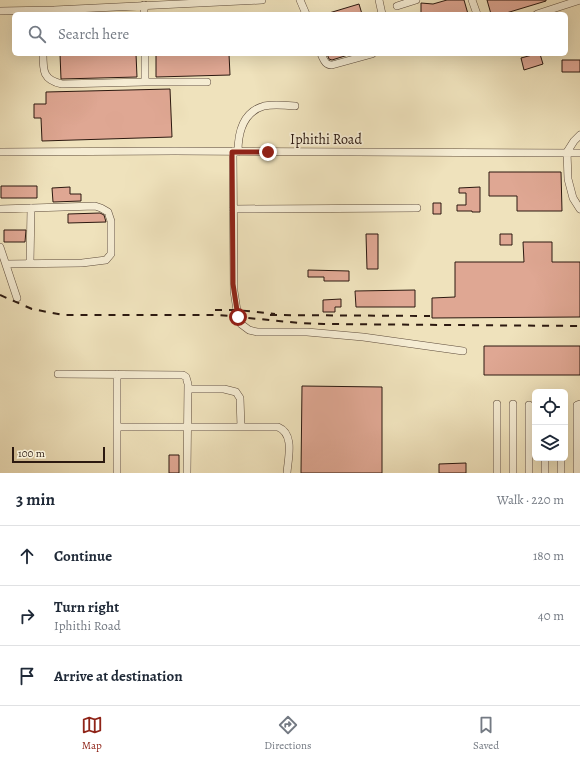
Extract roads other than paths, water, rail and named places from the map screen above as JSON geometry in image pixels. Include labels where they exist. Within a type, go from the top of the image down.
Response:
[{"type":"lane","points":[[0,11],[41,12],[144,5],[262,0]]},
{"type":"lane","points":[[300,0],[305,12]]},
{"type":"lane","points":[[379,0],[382,12]]},
{"type":"lane","points":[[397,6],[416,0]]},
{"type":"lane","points":[[472,0],[476,12]]},
{"type":"lane","points":[[543,12],[580,0]]},
{"type":"lane","points":[[144,5],[144,12]]},
{"type":"lane","points":[[42,56],[43,69],[48,79],[62,84],[208,82]]},
{"type":"lane","points":[[145,56],[145,82]]},
{"type":"lane","points":[[323,56],[328,65],[332,65],[365,56]]},
{"type":"lane","points":[[295,106],[268,106],[255,111],[245,120],[238,138],[235,152],[233,209],[234,291],[238,317],[241,324],[249,330],[269,333],[307,332],[463,351]]},
{"type":"lane","points":[[580,135],[566,152],[567,169],[573,198],[580,209]]},
{"type":"lane","name":"Iphithi Road","points":[[0,152],[580,153]]},
{"type":"lane","points":[[0,209],[95,206],[105,209],[109,214],[111,221],[111,254],[106,260],[95,262],[6,264]]},
{"type":"lane","points":[[30,263],[31,208]]},
{"type":"lane","points":[[233,209],[417,208]]},
{"type":"lane","points":[[0,247],[17,298]]},
{"type":"lane","points":[[58,374],[183,375],[188,381],[187,473]]},
{"type":"lane","points":[[117,374],[117,473]]},
{"type":"lane","points":[[188,389],[224,389],[236,392],[240,398],[241,427]]},
{"type":"lane","points":[[497,404],[497,473]]},
{"type":"lane","points":[[513,473],[514,404]]},
{"type":"lane","points":[[577,473],[577,406],[580,404]]},
{"type":"lane","points":[[529,405],[529,473]]},
{"type":"lane","points":[[117,427],[278,427],[285,431],[289,441],[287,473]]},
{"type":"lane","points":[[545,461],[545,473]]},
{"type":"lane","points":[[561,461],[561,473]]},
{"type":"railway","points":[[0,295],[32,309],[63,315],[219,315],[324,324],[580,326]]},
{"type":"railway","points":[[215,310],[237,310],[275,314]]},
{"type":"railway","points":[[270,315],[430,316]]}]
